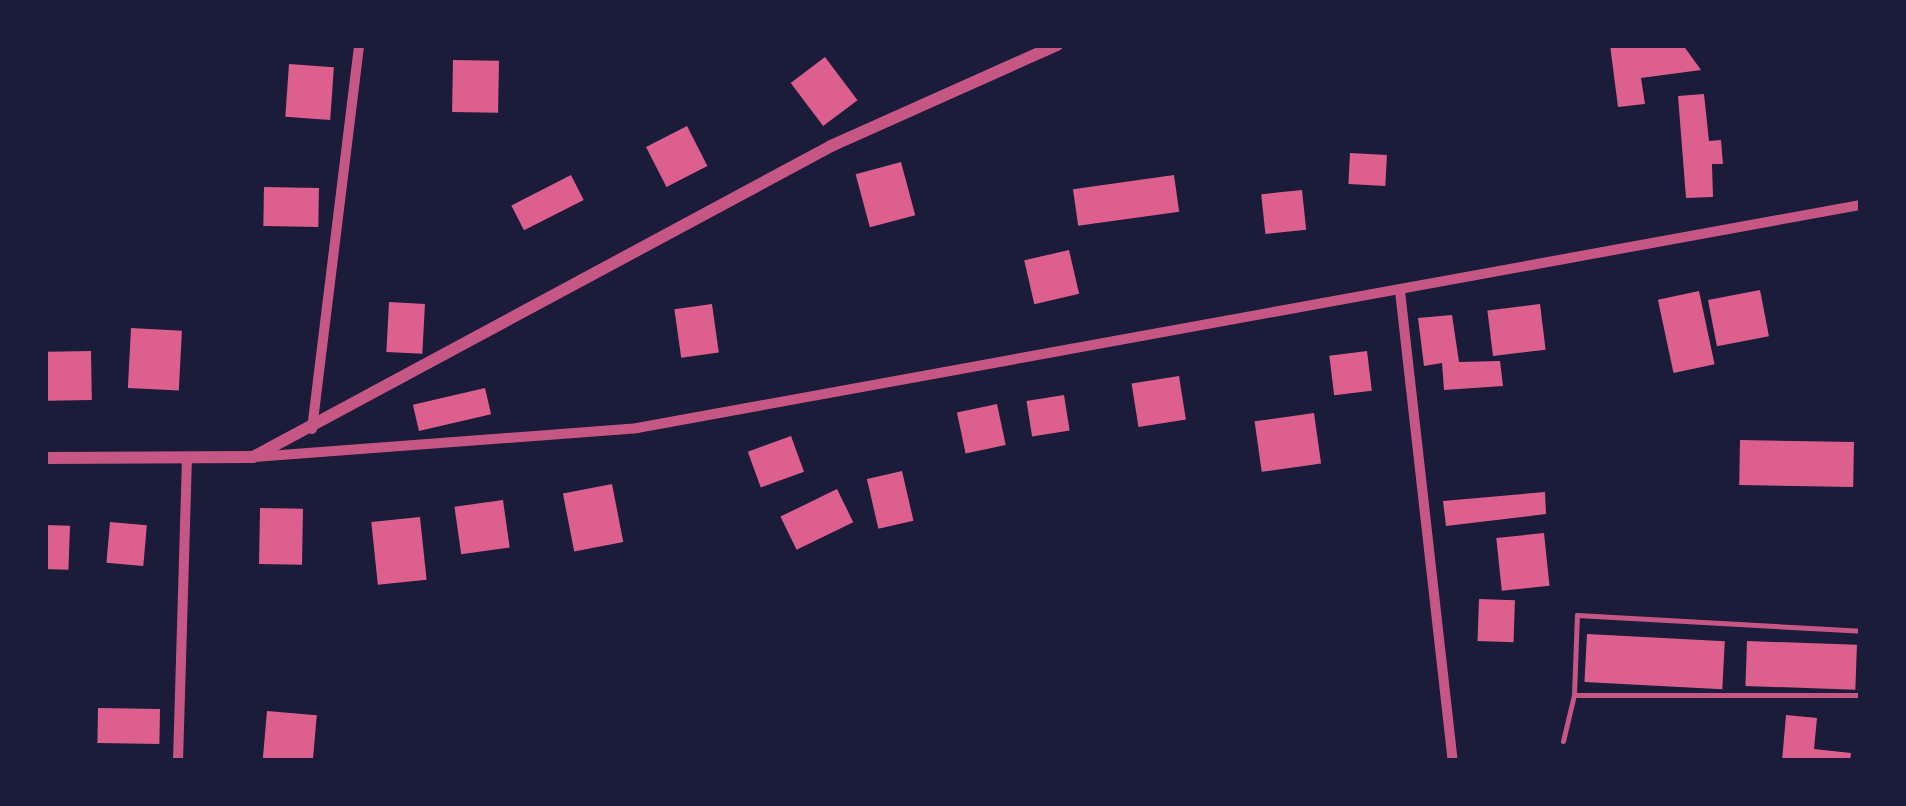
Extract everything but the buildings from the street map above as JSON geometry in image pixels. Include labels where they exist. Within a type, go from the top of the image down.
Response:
[{"type":"street","points":[[312,429],[359,45]]},
{"type":"street","points":[[254,457],[831,146],[1057,45]]},
{"type":"street","points":[[45,458],[188,461],[636,428],[1861,204]]},
{"type":"street","points":[[1400,291],[1453,761]]},
{"type":"street","points":[[178,761],[188,461]]},
{"type":"lane","points":[[1563,741],[1574,695],[1577,615],[1861,630]]},
{"type":"lane","points":[[1574,695],[1861,695]]}]
